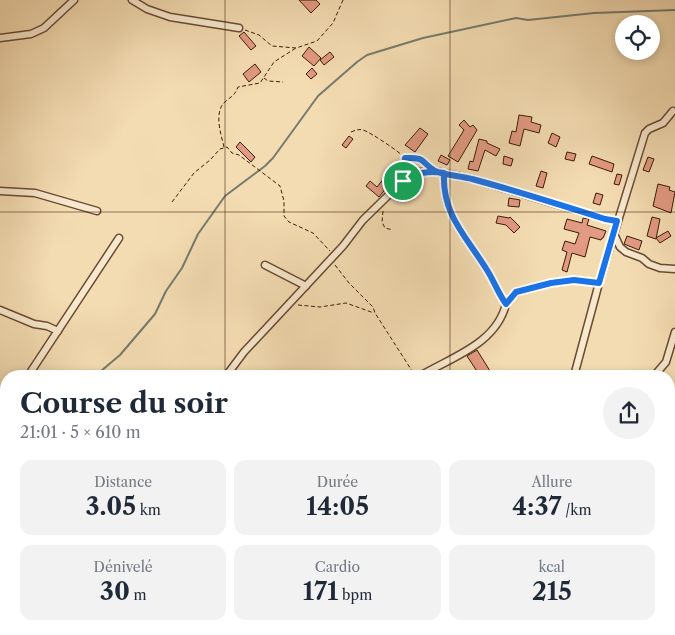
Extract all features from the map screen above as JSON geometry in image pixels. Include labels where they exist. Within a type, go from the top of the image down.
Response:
[{"type":"street","points":[[0,38],[32,34],[44,28],[74,0]]},
{"type":"street","points":[[132,0],[147,9],[170,17],[239,28]]},
{"type":"street","points":[[576,370],[617,221],[626,199],[646,133],[648,130],[663,123],[673,111]]},
{"type":"street","points":[[230,370],[244,352],[290,304],[363,220],[403,181],[421,172],[435,171],[516,191],[617,221]]},
{"type":"street","points":[[444,173],[443,189],[449,211],[487,270],[506,304]]},
{"type":"street","points":[[0,191],[35,192],[97,211]]},
{"type":"street","points":[[614,234],[620,247],[626,252],[642,258],[653,266],[675,269]]},
{"type":"street","points":[[32,370],[119,238]]},
{"type":"street","points":[[265,265],[306,286]]},
{"type":"street","points":[[431,370],[488,336],[500,321],[506,304],[516,292],[551,283],[574,280],[599,283]]},
{"type":"street","points":[[0,310],[34,324],[47,326],[58,331]]},
{"type":"street","points":[[659,370],[666,362],[675,332]]},
{"type":"path","points":[[224,148],[218,121],[222,106],[226,100],[236,94],[238,87],[260,82],[274,62],[296,48],[317,41],[333,23],[343,0]]},
{"type":"path","points":[[239,28],[259,35],[272,46],[296,48]]},
{"type":"path","points":[[264,77],[268,81],[284,82]]},
{"type":"path","points":[[351,132],[359,129],[366,130],[405,158],[417,157],[435,171]]},
{"type":"path","points":[[172,202],[194,173],[220,149],[227,147],[232,153],[239,154],[280,186],[284,201],[284,216],[289,222],[313,233],[349,283],[373,306],[375,313],[412,370]]},
{"type":"path","points":[[403,181],[405,158]]},
{"type":"path","points":[[382,202],[382,222],[385,228],[393,230]]},
{"type":"path","points":[[290,304],[320,307],[346,303],[375,313]]},
{"type":"building","points":[[299,0],[316,0],[320,4],[311,13]]},
{"type":"building","points":[[244,32],[256,46],[251,50],[239,36]]},
{"type":"building","points":[[309,47],[321,58],[314,66],[302,56]]},
{"type":"building","points":[[330,52],[334,57],[324,65],[320,60]]},
{"type":"building","points":[[255,64],[261,72],[249,82],[243,74]]},
{"type":"building","points":[[312,68],[317,74],[311,79],[306,74]]},
{"type":"building","points":[[519,115],[532,117],[531,122],[541,125],[539,133],[524,129],[520,146],[509,143],[512,131],[516,132]]},
{"type":"building","points":[[464,120],[470,127],[473,125],[477,130],[458,162],[448,156],[464,130],[459,125]]},
{"type":"building","points":[[420,128],[428,134],[415,152],[405,145]]},
{"type":"building","points":[[552,133],[560,137],[556,147],[548,143]]},
{"type":"building","points":[[349,136],[353,139],[346,148],[342,145]]},
{"type":"building","points":[[479,139],[487,141],[487,143],[500,149],[496,156],[485,150],[478,171],[468,169],[470,161],[473,162]]},
{"type":"building","points":[[240,142],[255,157],[251,162],[236,147]]},
{"type":"building","points":[[567,152],[576,154],[574,161],[565,159]]},
{"type":"building","points":[[441,155],[450,160],[447,165],[438,161]]},
{"type":"building","points":[[504,156],[513,159],[511,166],[503,164]]},
{"type":"building","points":[[592,156],[614,164],[612,172],[589,164]]},
{"type":"building","points":[[648,157],[654,159],[649,172],[643,170]]},
{"type":"building","points":[[541,171],[547,173],[543,188],[536,186]]},
{"type":"building","points":[[617,174],[622,175],[619,185],[614,184]]},
{"type":"building","points":[[385,177],[391,182],[379,197],[366,186],[370,181],[377,187]]},
{"type":"building","points":[[658,184],[670,187],[669,190],[675,192],[671,213],[653,206]]},
{"type":"building","points":[[596,193],[603,195],[600,205],[593,203]]},
{"type":"building","points":[[509,198],[520,200],[519,207],[508,206]]},
{"type":"building","points":[[498,216],[510,217],[520,227],[514,233],[506,225],[496,223]]},
{"type":"building","points":[[652,217],[660,219],[656,239],[647,236]]},
{"type":"building","points":[[583,218],[589,219],[587,225],[606,231],[601,240],[590,237],[585,257],[572,253],[567,272],[562,270],[567,252],[562,250],[565,241],[575,244],[579,233],[564,229],[567,219],[582,223]]},
{"type":"building","points":[[668,231],[671,236],[660,243],[656,238]]},
{"type":"building","points":[[627,236],[642,241],[639,250],[624,244]]},
{"type":"building","points":[[477,350],[489,370],[476,370],[467,356]]},
{"type":"waterway","points":[[102,370],[120,355],[155,314],[166,291],[182,268],[198,234],[225,196],[265,166],[273,158],[318,96],[367,55],[423,38],[516,18],[528,20],[594,13],[675,10]]},
{"type":"route","points":[[403,181],[405,158],[417,157],[435,171],[473,179],[617,221],[599,283],[595,281],[574,280],[520,290],[512,295],[506,304],[487,270],[449,211],[443,189],[444,173],[435,171],[421,172],[403,181]]}]
